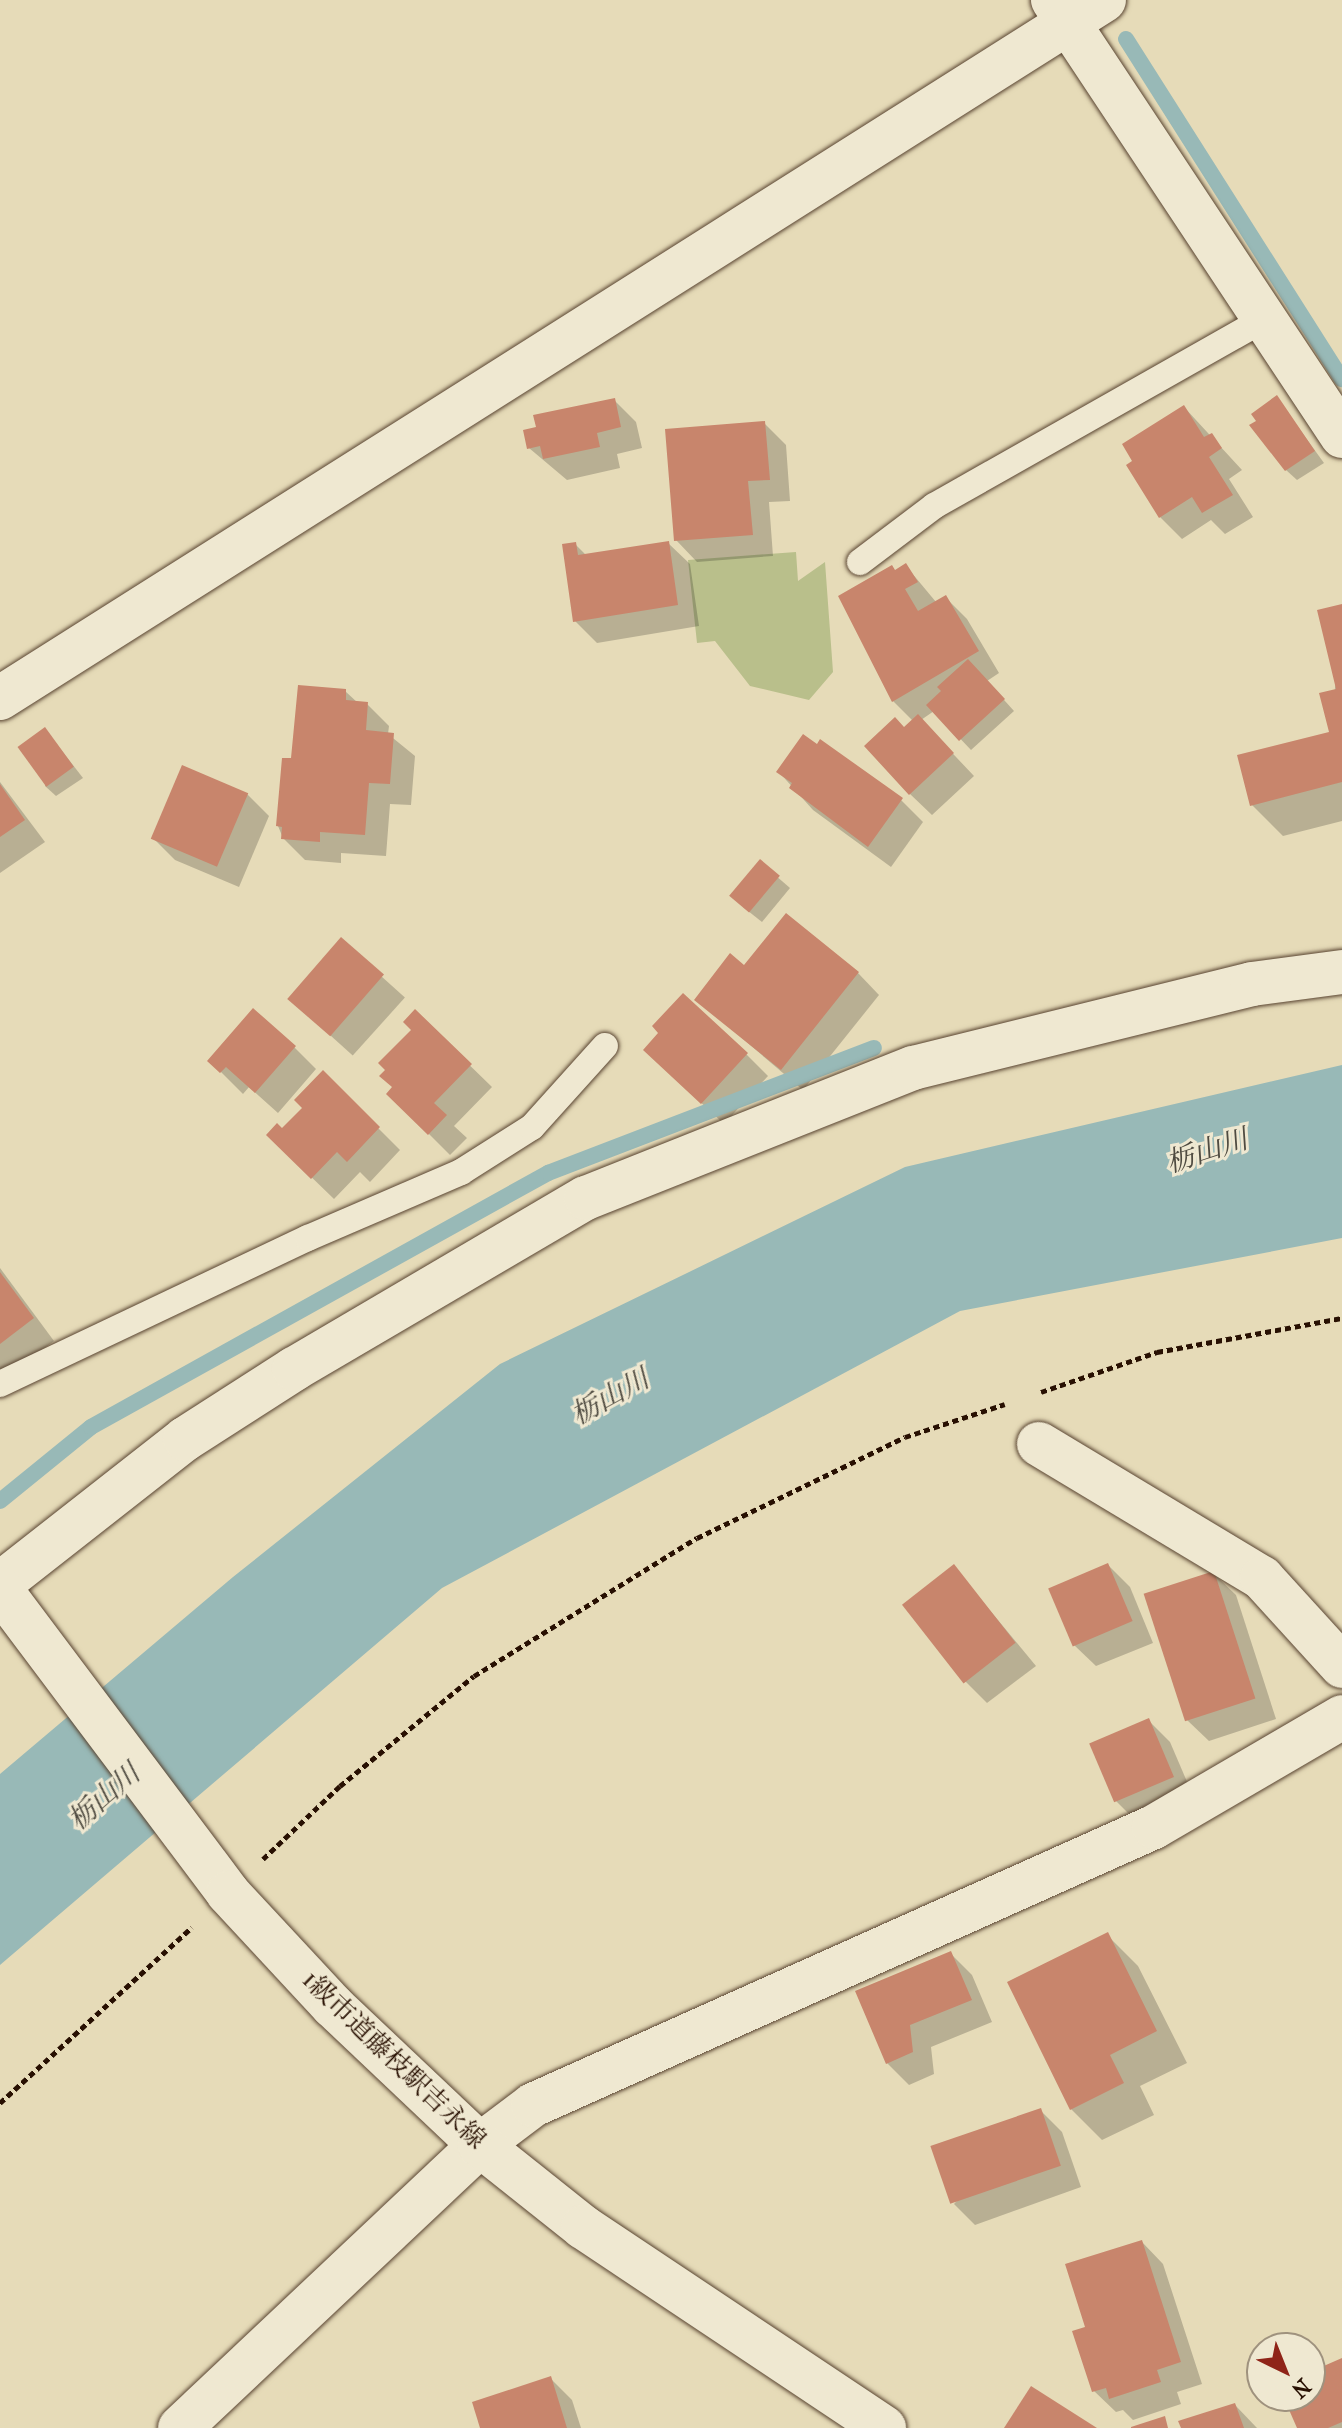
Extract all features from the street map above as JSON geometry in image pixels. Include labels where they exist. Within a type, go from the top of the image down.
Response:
[{"type":"street","points":[[0,698],[1060,11],[1104,0]]},
{"type":"street","points":[[1060,11],[1342,436]]},
{"type":"street","points":[[6,1596],[185,1439],[586,1198],[913,1068],[1252,984],[1342,972]]},
{"type":"street","points":[[1039,1444],[1262,1578],[1342,1666]]},
{"type":"street","name":"1級市道藤枝駅吉永線","points":[[6,1596],[228,1893],[333,2006],[480,2145],[583,2227],[874,2425]]},
{"type":"street","points":[[180,2428],[480,2145],[533,2105],[1154,1827],[1342,1717]]},
{"type":"lane","points":[[860,562],[934,506],[1265,319]]},
{"type":"lane","points":[[0,1384],[461,1172],[532,1127],[605,1046]]},
{"type":"path","points":[[1039,1392],[1157,1352],[1342,1318]]},
{"type":"path","points":[[0,2103],[340,1786],[474,1676],[697,1538],[905,1437],[1009,1402]]},
{"type":"green space","points":[[796,552],[798,581],[825,562],[833,672],[809,700],[750,686],[715,641],[697,643],[688,560]]},
{"type":"water","name":"栃山川","points":[[1342,1065],[1342,1238],[960,1311],[442,1588],[0,1965],[0,1774],[233,1577],[500,1364],[905,1167]]},
{"type":"building","points":[[1277,395],[1315,451],[1285,471],[1249,425],[1256,421],[1251,414]]},
{"type":"building","points":[[615,398],[621,427],[597,433],[600,447],[543,459],[540,446],[527,449],[523,430],[536,427],[533,415]]},
{"type":"building","points":[[1184,405],[1204,437],[1212,433],[1222,448],[1209,457],[1233,495],[1202,513],[1192,497],[1159,518],[1126,465],[1132,461],[1122,444]]},
{"type":"building","points":[[765,421],[770,480],[748,481],[753,535],[674,541],[665,429]]},
{"type":"building","points":[[669,541],[678,605],[573,622],[562,544],[576,542],[578,555]]},
{"type":"building","points":[[906,563],[918,582],[905,589],[918,611],[946,595],[979,651],[892,702],[838,596],[892,565],[895,570]]},
{"type":"building","points":[[1342,604],[1342,782],[1250,806],[1237,755],[1329,732],[1319,693],[1336,689],[1317,610]]},
{"type":"building","points":[[968,659],[1005,699],[959,741],[926,705],[941,691],[937,687]]},
{"type":"building","points":[[298,685],[346,689],[346,700],[368,702],[366,730],[394,733],[390,784],[369,783],[365,835],[320,832],[320,842],[281,839],[282,827],[276,826],[282,758],[291,758]]},
{"type":"building","points":[[918,714],[954,753],[909,795],[864,746],[895,717],[904,727]]},
{"type":"building","points":[[45,727],[74,767],[46,787],[17,747]]},
{"type":"building","points":[[803,734],[817,744],[820,739],[903,798],[868,847],[789,788],[792,783],[776,772]]},
{"type":"building","points":[[182,765],[248,793],[217,867],[151,839]]},
{"type":"building","points":[[0,784],[25,820],[0,837]]},
{"type":"building","points":[[760,859],[780,876],[749,912],[729,896]]},
{"type":"building","points":[[786,913],[859,972],[781,1070],[694,1000],[730,953],[744,965]]},
{"type":"building","points":[[341,937],[384,974],[330,1036],[287,999]]},
{"type":"building","points":[[683,993],[748,1053],[701,1104],[643,1050],[658,1033],[652,1026]]},
{"type":"building","points":[[253,1008],[296,1046],[255,1093],[226,1067],[220,1073],[207,1061]]},
{"type":"building","points":[[415,1009],[472,1064],[434,1103],[447,1115],[428,1135],[386,1094],[392,1087],[379,1076],[385,1070],[378,1063],[411,1030],[403,1022]]},
{"type":"building","points":[[323,1070],[380,1127],[347,1162],[337,1152],[311,1179],[266,1135],[277,1123],[282,1128],[302,1108],[294,1100]]},
{"type":"building","points":[[0,1272],[34,1318],[0,1344]]},
{"type":"building","points":[[1108,1563],[1133,1621],[1073,1646],[1048,1588]]},
{"type":"building","points":[[954,1564],[1016,1643],[964,1683],[902,1605]]},
{"type":"building","points":[[1214,1571],[1255,1698],[1185,1721],[1144,1594]]},
{"type":"building","points":[[1149,1718],[1174,1777],[1114,1802],[1089,1743]]},
{"type":"building","points":[[1108,1932],[1157,2031],[1110,2055],[1124,2083],[1070,2110],[1007,1982]]},
{"type":"building","points":[[951,1951],[972,2000],[910,2025],[913,2052],[886,2064],[855,1991]]},
{"type":"building","points":[[1041,2108],[1061,2166],[950,2204],[930,2146]]},
{"type":"building","points":[[1142,2240],[1181,2362],[1157,2370],[1161,2382],[1109,2399],[1106,2388],[1092,2392],[1072,2331],[1085,2327],[1065,2264]]},
{"type":"building","points":[[1342,2358],[1342,2422],[1328,2428],[1297,2428],[1290,2412],[1326,2412],[1326,2365]]},
{"type":"building","points":[[551,2376],[567,2428],[480,2428],[472,2402]]},
{"type":"building","points":[[1031,2386],[1097,2428],[1004,2428]]},
{"type":"building","points":[[1235,2403],[1244,2428],[1181,2428],[1178,2421]]},
{"type":"building","points":[[1165,2416],[1168,2428],[1131,2428],[1131,2427]]},
{"type":"waterway","points":[[1126,39],[1342,379]]},
{"type":"waterway","points":[[0,1501],[91,1427],[548,1173],[874,1048]]}]
